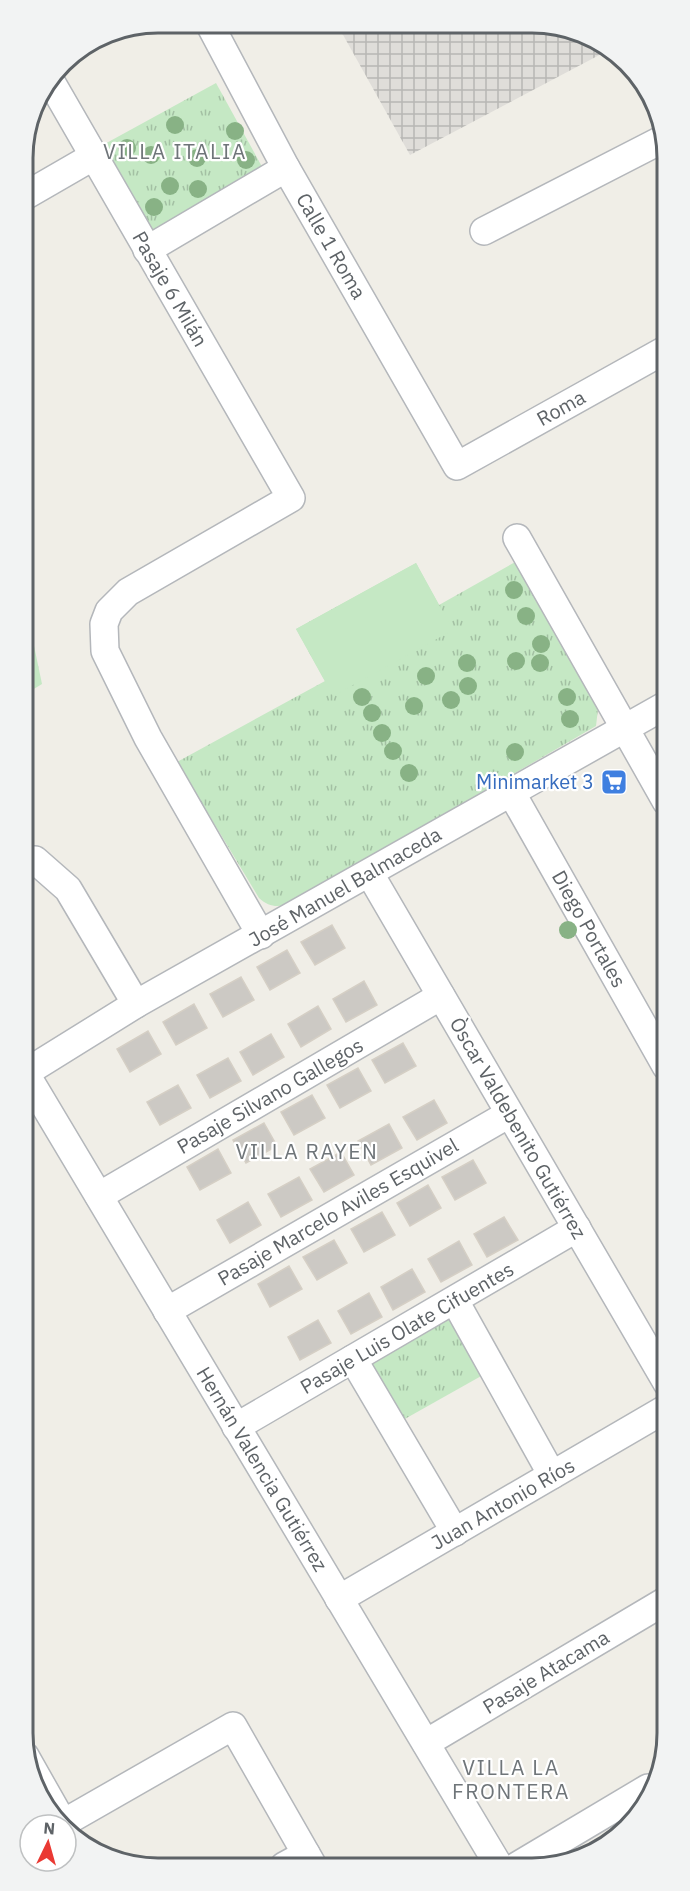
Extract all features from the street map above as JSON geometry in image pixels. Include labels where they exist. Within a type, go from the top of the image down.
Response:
[{"type":"street","name":"Calle 1 Roma","points":[[214,33],[286,168],[457,466]]},
{"type":"street","name":"Pasaje 6 Milán","points":[[54,88],[291,498],[128,592],[109,611],[103,638],[105,651],[148,738],[261,935]]},
{"type":"street","points":[[484,231],[656,143]]},
{"type":"street","points":[[33,191],[94,156]]},
{"type":"street","points":[[147,250],[286,168]]},
{"type":"street","name":"Roma","points":[[457,466],[657,354]]},
{"type":"street","points":[[517,538],[657,785]]},
{"type":"street","name":"José Manuel Balmaceda","points":[[33,1067],[136,1004],[370,874],[657,710]]},
{"type":"street","name":"Diego Portales","points":[[511,792],[657,1050]]},
{"type":"street","points":[[35,860],[68,889],[136,1004]]},
{"type":"street","name":"Òscar Valdebenito Gutiérrez","points":[[370,874],[657,1366]]},
{"type":"street","name":"Pasaje Silvano Gallegos","points":[[99,1196],[441,996]]},
{"type":"street","name":"Hernán Valencia Gutiérrez","points":[[33,1085],[494,1858]]},
{"type":"street","name":"Pasaje Marcelo Aviles Esquivel","points":[[167,1311],[509,1114]]},
{"type":"street","name":"Pasaje Luis Olate Cifuentes","points":[[236,1426],[455,1301],[577,1228]]},
{"type":"street","points":[[455,1301],[552,1475]]},
{"type":"street","points":[[353,1359],[455,1532]]},
{"type":"street","name":"Juan Antonio Ríos","points":[[339,1599],[657,1414]]},
{"type":"street","name":"Pasaje Atacama","points":[[426,1743],[657,1606]]},
{"type":"street","points":[[78,1815],[233,1726],[299,1858]]},
{"type":"street","points":[[530,1858],[642,1791]]},
{"type":"shaded area","points":[[342,33],[540,33],[572,40],[601,54],[410,155]]},
{"type":"green space","points":[[216,83],[266,174],[151,236],[101,146]]},
{"type":"green space","points":[[517,561],[598,709],[596,726],[293,902],[275,906],[267,904],[259,898],[177,762],[325,681],[296,629],[416,563],[439,605]]},
{"type":"green space","points":[[416,563],[453,630],[333,696],[296,629]]},
{"type":"green space","points":[[33,641],[42,684],[33,690]]},
{"type":"green space","points":[[450,1317],[483,1375],[403,1420],[370,1361]]},
{"type":"building","points":[[332,925],[345,948],[315,965],[301,942]]},
{"type":"building","points":[[287,950],[300,973],[270,990],[257,967]]},
{"type":"building","points":[[241,977],[254,1000],[223,1017],[210,994]]},
{"type":"building","points":[[364,981],[377,1005],[346,1022],[333,999]]},
{"type":"building","points":[[194,1004],[207,1028],[176,1045],[163,1022]]},
{"type":"building","points":[[318,1006],[331,1029],[301,1047],[288,1024]]},
{"type":"building","points":[[148,1031],[161,1054],[130,1072],[117,1049]]},
{"type":"building","points":[[271,1034],[284,1057],[253,1075],[240,1052]]},
{"type":"building","points":[[403,1043],[416,1066],[385,1083],[372,1060]]},
{"type":"building","points":[[228,1058],[241,1081],[210,1098],[197,1075]]},
{"type":"building","points":[[358,1068],[371,1091],[340,1108],[327,1085]]},
{"type":"building","points":[[178,1085],[191,1108],[160,1125],[147,1102]]},
{"type":"building","points":[[312,1095],[325,1118],[294,1135],[281,1112]]},
{"type":"building","points":[[434,1100],[447,1123],[417,1140],[403,1117]]},
{"type":"building","points":[[264,1123],[277,1146],[246,1163],[233,1140]]},
{"type":"building","points":[[389,1124],[402,1148],[371,1165],[358,1141]]},
{"type":"building","points":[[218,1149],[231,1173],[200,1190],[187,1167]]},
{"type":"building","points":[[341,1152],[354,1175],[324,1192],[310,1169]]},
{"type":"building","points":[[473,1160],[486,1183],[455,1200],[442,1177]]},
{"type":"building","points":[[299,1177],[312,1200],[281,1217],[268,1194]]},
{"type":"building","points":[[428,1185],[441,1208],[410,1226],[397,1203]]},
{"type":"building","points":[[248,1202],[261,1225],[230,1243],[217,1220]]},
{"type":"building","points":[[382,1212],[395,1235],[364,1252],[351,1229]]},
{"type":"building","points":[[504,1217],[518,1240],[487,1257],[474,1234]]},
{"type":"building","points":[[334,1240],[347,1263],[317,1280],[303,1257]]},
{"type":"building","points":[[459,1241],[472,1265],[441,1282],[428,1259]]},
{"type":"building","points":[[289,1266],[302,1289],[270,1307],[258,1284]]},
{"type":"building","points":[[412,1269],[425,1292],[393,1310],[381,1287]]},
{"type":"building","points":[[369,1293],[382,1317],[351,1334],[338,1311]]},
{"type":"building","points":[[318,1320],[331,1343],[300,1360],[288,1337]]},
{"type":"place","name":"Minimarket 3","points":[[614,782]]},
{"type":"district","name":"VILLA ITALIA","points":[[175,152]]},
{"type":"district","name":"VILLA RAYEN","points":[[307,1152]]},
{"type":"district","name":"VILLA LA FRONTERA","points":[[511,1780]]}]
